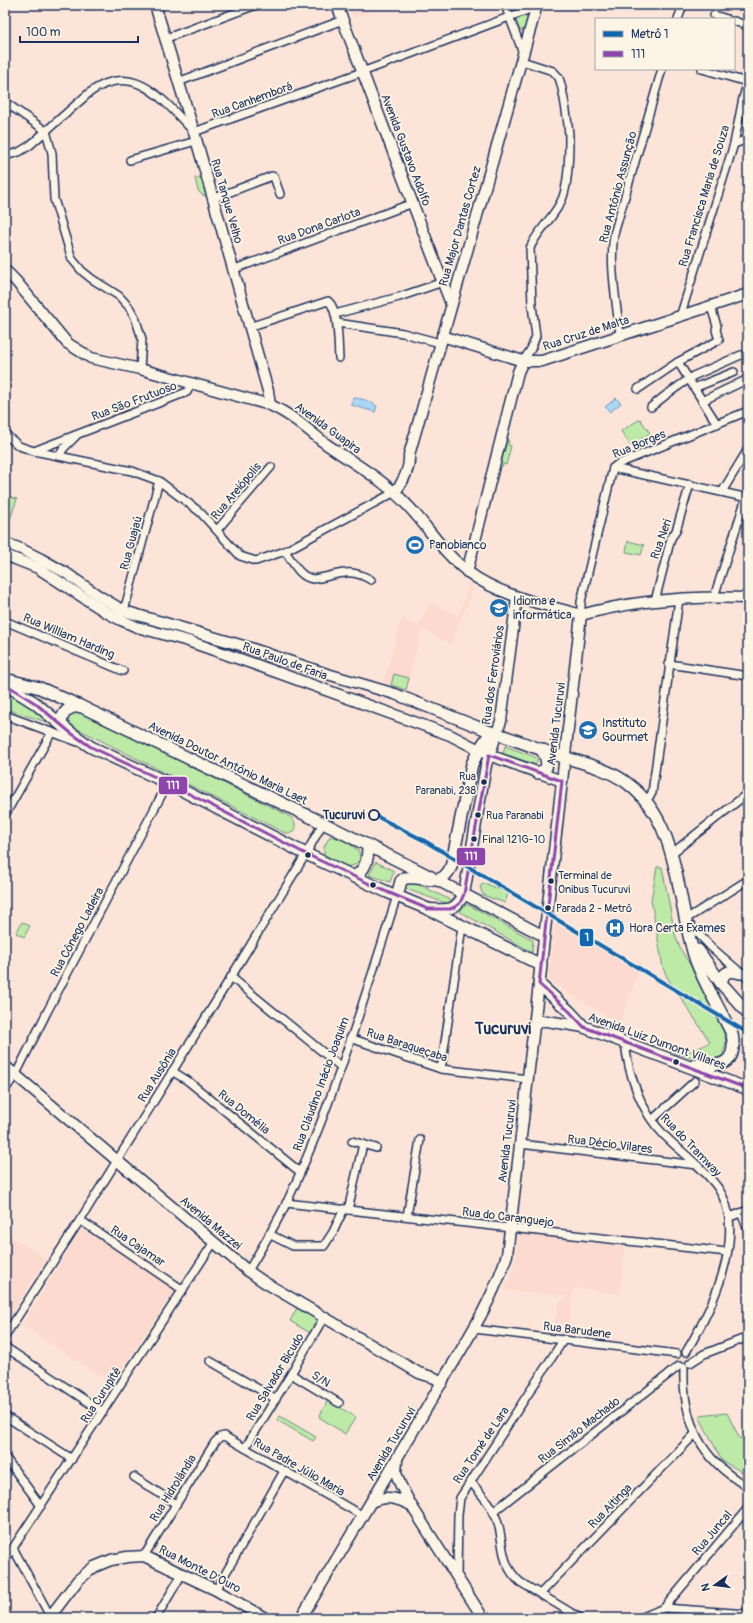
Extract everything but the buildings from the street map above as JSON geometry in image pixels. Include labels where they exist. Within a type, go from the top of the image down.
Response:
[{"type":"main road","name":"Rua Tanque Velho","points":[[155,5],[164,39],[195,136],[268,392],[270,405]]},
{"type":"main road","name":"Avenida Gustavo Adolfo","points":[[337,5],[451,304]]},
{"type":"main road","name":"Rua Major Dantas Cortez","points":[[395,492],[404,459],[409,455],[536,6]]},
{"type":"main road","name":"Avenida Guapira","points":[[5,270],[67,343],[91,358],[140,369],[270,405],[295,418],[322,440],[375,476],[395,492],[410,507],[450,557],[467,572],[484,583],[517,597],[580,615]]},
{"type":"main road","name":"Rua Cruz de Malta","points":[[441,340],[523,361],[542,361],[748,294]]},
{"type":"main road","points":[[467,572],[518,372],[523,361]]},
{"type":"main road","name":"Rua Paulo de Faria","points":[[5,543],[22,549],[66,573],[99,596],[124,610],[395,694],[494,733],[592,765],[618,777],[627,783],[644,799],[660,824],[671,854],[686,923]]},
{"type":"main road","name":"Rua Paulo de Faria","points":[[5,555],[38,568],[106,612],[137,627],[188,641],[450,735],[489,755],[562,781]]},
{"type":"main road","name":"Rua dos Ferroviários","points":[[489,755],[494,733],[501,721],[517,597]]},
{"type":"main road","points":[[580,615],[616,607],[655,601],[714,597],[748,598]]},
{"type":"main road","name":"Avenida Tucuruvi","points":[[301,1618],[474,1329],[500,1276],[507,1255],[580,615]]},
{"type":"main road","points":[[319,688],[324,683],[324,673]]},
{"type":"main road","name":"Avenida Doutor Antônio Maria Laet","points":[[5,679],[40,688],[80,706],[323,823],[544,936]]},
{"type":"main road","points":[[5,684],[35,703],[91,747],[168,783],[306,854],[354,877],[428,909],[541,965]]},
{"type":"main road","points":[[62,724],[64,713],[68,709],[80,706]]},
{"type":"main road","points":[[437,880],[445,877],[451,867],[472,764],[479,750],[494,733]]},
{"type":"main road","points":[[537,773],[545,770],[547,765],[541,749]]},
{"type":"main road","points":[[428,909],[450,909],[455,907],[460,903],[464,894],[489,755]]},
{"type":"main road","points":[[354,877],[362,872],[366,866],[368,846]]},
{"type":"main road","name":"Avenida Doutor Antônio Maria Laet","points":[[397,896],[402,881],[405,878],[437,880]]},
{"type":"main road","points":[[686,923],[703,959],[720,982],[748,1013]]},
{"type":"main road","points":[[683,1064],[710,1066],[720,1065],[727,1061],[732,1054],[734,1044],[732,1034],[695,959],[686,923]]},
{"type":"main road","points":[[720,982],[724,973],[726,972],[732,971],[744,976]]},
{"type":"main road","points":[[539,984],[569,1011],[584,1027]]},
{"type":"main road","name":"Avenida Luiz Dumont Villares","points":[[534,1026],[542,1021],[548,1021],[584,1027],[748,1089]]},
{"type":"main road","name":"Avenida Mazzei","points":[[5,1066],[248,1271],[419,1373],[435,1378],[442,1383]]},
{"type":"main road","name":"Avenida Mazzei","points":[[419,1373],[436,1392]]},
{"type":"main road","points":[[398,1458],[396,1468],[398,1477],[411,1505],[483,1618]]},
{"type":"main road","points":[[371,1502],[392,1497],[411,1505]]},
{"type":"main road","name":"Rua Monte D'Ouro","points":[[50,1617],[78,1580],[94,1567],[111,1560],[144,1556],[216,1590],[265,1618]]},
{"type":"street","points":[[164,39],[256,5]]},
{"type":"street","points":[[505,5],[522,57],[557,74],[563,98],[569,137],[564,195],[559,205],[533,241],[530,248],[532,305],[536,336],[531,349],[523,361]]},
{"type":"street","points":[[678,18],[683,5]]},
{"type":"street","name":"Rua Canhemborá","points":[[130,160],[536,6]]},
{"type":"street","points":[[714,15],[724,18]]},
{"type":"street","points":[[178,82],[343,20]]},
{"type":"street","points":[[735,21],[748,26]]},
{"type":"street","name":"Rua Antônio Assunção","points":[[620,336],[612,258],[612,244],[662,70]]},
{"type":"street","points":[[706,70],[748,82]]},
{"type":"street","points":[[5,156],[24,149],[98,85],[120,80],[135,82],[151,90],[195,136]]},
{"type":"street","name":"Rua Francisca Maria de Souza","points":[[680,317],[734,144],[742,98],[748,82]]},
{"type":"street","points":[[5,102],[46,131],[52,153],[54,199],[72,259],[82,271],[119,296],[129,307],[135,317],[142,339],[140,369]]},
{"type":"street","points":[[734,144],[748,139]]},
{"type":"street","points":[[212,199],[272,176],[274,177],[280,194]]},
{"type":"street","name":"Rua Dona Carlota","points":[[232,270],[413,203]]},
{"type":"street","points":[[335,314],[399,297],[443,282]]},
{"type":"street","points":[[249,328],[328,301],[332,304],[335,314],[339,358]]},
{"type":"street","points":[[638,389],[678,362],[719,340],[716,330],[717,326],[711,307]]},
{"type":"street","points":[[336,323],[441,340]]},
{"type":"street","points":[[651,408],[666,394],[689,379],[741,355]]},
{"type":"street","points":[[678,362],[717,424]]},
{"type":"street","points":[[694,388],[734,372]]},
{"type":"street","points":[[702,401],[748,379]]},
{"type":"street","name":"Rua São Frutuoso","points":[[34,451],[188,392],[191,384]]},
{"type":"street","name":"Rua Borges","points":[[580,615],[581,602],[613,468],[618,464],[748,411]]},
{"type":"street","points":[[5,434],[19,446],[34,451],[132,471],[159,481],[200,512],[218,530],[240,556],[256,561],[285,551],[395,492]]},
{"type":"street","name":"Rua São Frutuoso","points":[[59,456],[64,448],[79,434]]},
{"type":"street","points":[[722,492],[748,449]]},
{"type":"street","name":"Rua Areiópolis","points":[[218,530],[271,467]]},
{"type":"street","points":[[613,468],[690,484],[747,498],[714,597]]},
{"type":"street","name":"Rua Guajaú","points":[[124,610],[159,481]]},
{"type":"street","name":"Rua Neri","points":[[655,601],[671,538],[676,531],[690,484]]},
{"type":"street","points":[[285,551],[302,575],[307,578],[313,579],[353,572],[361,574],[371,580]]},
{"type":"street","points":[[644,799],[649,797],[652,793],[679,599]]},
{"type":"street","name":"Rua William Harding","points":[[5,621],[123,671]]},
{"type":"street","points":[[669,664],[748,676]]},
{"type":"street","points":[[5,715],[91,747]]},
{"type":"street","points":[[5,815],[52,732]]},
{"type":"street","name":"Rua Cônego Ladeira","points":[[5,1090],[16,1074],[48,1010],[168,783]]},
{"type":"street","points":[[671,854],[748,793]]},
{"type":"street","name":"Rua Ausônia","points":[[5,1336],[80,1220],[231,977],[306,854],[323,823]]},
{"type":"street","points":[[744,976],[686,923],[748,880]]},
{"type":"street","name":"Rua Cláudino Inácio Joaquim","points":[[248,1271],[286,1203],[300,1172],[341,1067],[397,896]]},
{"type":"street","points":[[441,1069],[462,927]]},
{"type":"street","points":[[231,977],[341,1067]]},
{"type":"street","name":"Rua Baraqueçaba","points":[[350,1038],[441,1069],[528,1079]]},
{"type":"street","name":"Rua do Tramway","points":[[625,1042],[634,1082],[642,1102],[652,1120],[663,1135],[697,1165],[718,1188],[730,1217],[727,1252],[719,1289],[687,1353]]},
{"type":"street","name":"Rua Domélia","points":[[172,1071],[188,1081],[300,1172]]},
{"type":"street","points":[[652,1120],[695,1081]]},
{"type":"street","points":[[407,1216],[420,1140]]},
{"type":"street","points":[[352,1141],[376,1148]]},
{"type":"street","points":[[269,1234],[293,1246],[324,1246],[346,1209],[363,1144]]},
{"type":"street","name":"Rua Décio Vilares","points":[[520,1144],[697,1165]]},
{"type":"street","name":"Rua do Caranguejo","points":[[286,1203],[727,1252]]},
{"type":"street","points":[[730,1217],[745,1211],[748,1229]]},
{"type":"street","name":"Rua Cajamar","points":[[80,1220],[183,1290]]},
{"type":"street","name":"Rua Curupitê","points":[[8,1553],[41,1506],[214,1242]]},
{"type":"street","name":"Rua Salvador Bicudo","points":[[245,1448],[276,1399],[324,1317]]},
{"type":"street","name":"Rua Barudene","points":[[474,1329],[677,1354]]},
{"type":"street","points":[[684,1365],[675,1359],[677,1354],[681,1352],[704,1354],[748,1337]]},
{"type":"street","name":"Rua Tomé de Lara","points":[[457,1575],[458,1504],[462,1494],[564,1339]]},
{"type":"street","points":[[5,1347],[103,1412]]},
{"type":"street","points":[[687,1353],[690,1358],[684,1365],[683,1387],[685,1406],[695,1434],[719,1467],[748,1487]]},
{"type":"street","name":"Rua Simão Machado","points":[[493,1512],[684,1365],[704,1354]]},
{"type":"street","points":[[210,1361],[276,1399]]},
{"type":"street","name":"S/N","points":[[291,1374],[339,1403]]},
{"type":"street","points":[[5,1416],[72,1459]]},
{"type":"street","name":"Rua Aitinga","points":[[540,1594],[695,1434]]},
{"type":"street","name":"Rua Padre Júlio Maria","points":[[224,1436],[363,1516]]},
{"type":"street","name":"Rua Hidrolândia","points":[[144,1556],[215,1442],[220,1437],[224,1436]]},
{"type":"street","points":[[5,1457],[41,1506]]},
{"type":"street","points":[[216,1590],[284,1471]]},
{"type":"street","points":[[134,1477],[176,1504]]},
{"type":"street","points":[[471,1482],[488,1503],[497,1520],[504,1557],[507,1568],[512,1575],[520,1582],[580,1618]]},
{"type":"street","name":"Rua Juncal","points":[[640,1618],[664,1608],[748,1508]]},
{"type":"street","points":[[8,1553],[50,1617]]},
{"type":"street","points":[[156,1618],[182,1574]]},
{"type":"street","points":[[664,1608],[748,1614]]},
{"type":"shaded area","points":[[348,5],[388,5],[353,18]]},
{"type":"shaded area","points":[[469,586],[474,588],[451,644],[422,629],[406,690],[383,683],[402,618],[417,626],[431,602],[458,616]]},
{"type":"shaded area","points":[[555,924],[622,959],[641,962],[637,978],[619,1024],[548,980]]},
{"type":"shaded area","points":[[82,1228],[175,1290],[112,1384],[22,1325]]},
{"type":"shaded area","points":[[5,1233],[46,1259],[9,1318],[5,1316]]},
{"type":"shaded area","points":[[521,1234],[625,1246],[620,1294],[573,1288],[568,1335],[552,1333],[559,1302],[565,1300],[566,1296],[504,1290],[512,1271],[516,1256],[518,1235]]},
{"type":"green space","points":[[525,15],[528,19],[525,29],[522,31],[519,29],[515,19]]},
{"type":"green space","points":[[201,177],[206,196],[199,192],[197,187],[195,178]]},
{"type":"green space","points":[[640,419],[650,433],[631,446],[621,431]]},
{"type":"green space","points":[[507,440],[509,441],[508,445],[511,446],[506,465],[503,464],[502,467],[500,467]]},
{"type":"green space","points":[[5,495],[17,499],[7,528],[5,527]]},
{"type":"green space","points":[[628,541],[644,545],[641,555],[626,552]]},
{"type":"green space","points":[[394,674],[409,678],[406,690],[391,685]]},
{"type":"green space","points":[[5,688],[37,708],[51,722],[50,723],[5,709]]},
{"type":"green space","points":[[76,708],[291,817],[295,823],[295,829],[291,833],[285,833],[70,725],[67,721],[68,711]]},
{"type":"green space","points":[[505,746],[538,759],[536,763],[531,763],[503,754]]},
{"type":"green space","points":[[330,836],[344,840],[359,851],[360,860],[356,864],[347,866],[338,863],[324,854],[324,847]]},
{"type":"green space","points":[[376,862],[394,871],[390,882],[369,875]]},
{"type":"green space","points":[[657,867],[662,867],[675,934],[680,948],[709,997],[724,1033],[726,1042],[722,1058],[704,1063],[663,1048],[664,1044],[693,1051],[710,1042],[667,977],[663,968],[651,900]]},
{"type":"green space","points":[[412,881],[454,902],[448,904],[404,887],[404,883]]},
{"type":"green space","points":[[482,884],[487,884],[508,893],[505,903],[483,895],[480,887]]},
{"type":"green space","points":[[464,905],[469,905],[533,940],[532,952],[460,912]]},
{"type":"green space","points":[[22,922],[30,926],[24,937],[16,933]]},
{"type":"green space","points":[[297,1308],[317,1320],[310,1333],[290,1321]]},
{"type":"green space","points":[[328,1400],[356,1417],[345,1434],[319,1417]]},
{"type":"green space","points":[[727,1413],[740,1439],[748,1435],[748,1475],[722,1461],[699,1416]]},
{"type":"green space","points":[[280,1416],[316,1437],[313,1441],[277,1420]]},
{"type":"water","points":[[353,398],[365,400],[377,406],[375,412],[351,405]]},
{"type":"water","points":[[616,398],[621,403],[610,412],[605,407]]},
{"type":"metro line","name":"1","points":[[372,814],[423,840],[748,1033]]},
{"type":"transit line","name":"111","points":[[5,684],[35,703],[71,733],[91,747],[168,783],[306,854],[387,892],[428,909],[450,909],[455,907],[460,903],[464,894],[489,755],[562,781],[539,984],[569,1011],[584,1027],[748,1089]]},
{"type":"place","name":"Panobianco","points":[[415,545]]},
{"type":"place","name":"Idioma e informática","points":[[499,608]]},
{"type":"place","name":"Instituto Gourmet","points":[[588,730]]},
{"type":"place","name":"Rua Paranabi, 238","points":[[484,782]]},
{"type":"place","name":"Tucuruvi","points":[[374,815]]},
{"type":"place","name":"Rua Paranabi","points":[[478,815]]},
{"type":"place","name":"Final 121G-10","points":[[474,839]]},
{"type":"place","name":"Terminal de Onibus Tucuruvi","points":[[551,881]]},
{"type":"place","name":"Parada 2 - Metrô","points":[[548,908]]},
{"type":"place","name":"Hora Certa Exames","points":[[615,928]]},
{"type":"district","name":"Tucuruvi","points":[[503,1028]]}]
